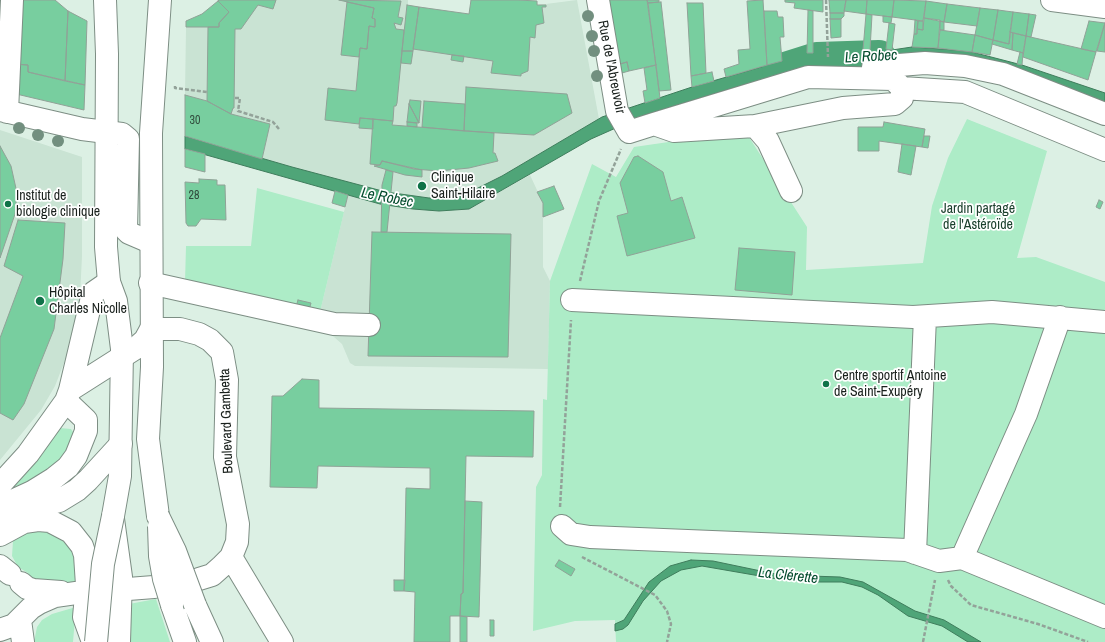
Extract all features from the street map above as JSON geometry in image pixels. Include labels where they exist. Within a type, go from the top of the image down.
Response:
[{"type":"main road","points":[[12,0],[4,111],[82,129],[119,132],[128,139],[126,230],[128,233],[150,242]]},
{"type":"main road","points":[[96,642],[103,564],[120,476],[121,444],[122,349],[116,300],[109,282],[106,247],[107,40],[105,0]]},
{"type":"main road","points":[[160,0],[151,133],[151,329],[148,439],[158,516],[160,556],[164,579],[185,642]]},
{"type":"main road","name":"Rue de l'Abreuvoir","points":[[598,0],[617,112],[629,132]]},
{"type":"main road","points":[[1052,0],[1105,7]]},
{"type":"main road","points":[[822,77],[829,67],[889,67],[926,63],[965,66],[1003,74],[1105,114]]},
{"type":"main road","points":[[629,132],[808,77],[893,79],[902,88],[965,92],[1105,150]]},
{"type":"main road","points":[[654,124],[674,131],[755,126],[843,108],[895,104],[902,98],[902,88]]},
{"type":"main road","points":[[755,126],[768,142],[791,192]]},
{"type":"main road","points":[[68,396],[93,293],[109,282]]},
{"type":"main road","points":[[150,283],[334,324],[369,325]]},
{"type":"main road","points":[[572,300],[926,317],[992,312],[1105,322]]},
{"type":"main road","points":[[915,553],[926,317]]},
{"type":"main road","points":[[962,558],[1026,414],[1060,317]]},
{"type":"main road","points":[[0,486],[28,454],[68,396],[145,340],[151,329]]},
{"type":"main road","name":"Boulevard Gambetta","points":[[151,329],[180,329],[199,334],[210,340],[222,352],[227,380],[225,457],[238,524],[237,542],[231,557],[212,575],[199,579]]},
{"type":"main road","points":[[0,504],[8,503],[32,492],[53,479],[68,467],[76,456],[86,430],[86,420],[68,396]]},
{"type":"main road","points":[[0,523],[29,509],[59,501],[77,490],[121,444]]},
{"type":"main road","points":[[113,516],[121,577],[119,642]]},
{"type":"main road","points":[[158,516],[175,551],[195,605],[212,642]]},
{"type":"main road","points":[[0,535],[24,522],[38,520],[50,521],[71,532],[82,546],[85,555],[87,585],[84,617],[93,642]]},
{"type":"main road","points":[[562,526],[571,534],[590,537],[899,550],[939,560],[962,558],[1105,617]]},
{"type":"main road","points":[[231,557],[282,642]]},
{"type":"main road","points":[[8,574],[26,593],[27,605],[22,617],[23,642]]},
{"type":"main road","points":[[0,630],[14,625],[31,608],[55,596],[76,593],[32,590],[8,574]]},
{"type":"main road","points":[[128,589],[154,587]]},
{"type":"main road","points":[[0,636],[6,642]]},
{"type":"path","points":[[826,0],[828,50]]},
{"type":"path","points":[[176,82],[175,88],[207,92]]},
{"type":"path","points":[[235,98],[240,98],[238,111],[273,122],[279,129]]},
{"type":"path","points":[[562,526],[559,516],[572,300],[582,276],[589,238],[599,201],[629,132]]},
{"type":"path","points":[[578,553],[582,558],[655,595],[667,610],[671,624],[667,642]]},
{"type":"path","points":[[923,642],[939,560]]},
{"type":"path","points":[[939,560],[951,586],[971,605],[1038,624],[1088,642]]},
{"type":"shaded area","name":"Clinique Saint-Hilaire","points":[[408,0],[408,5],[469,14],[471,0],[537,1],[538,5],[577,0],[599,119],[502,176],[460,197],[429,198],[390,193],[389,205],[439,211],[469,209],[530,175],[543,203],[543,267],[550,281],[548,369],[355,366],[350,363],[342,344],[327,331],[320,312],[348,195],[381,204],[292,167],[262,159],[270,124],[231,114],[207,101],[185,95],[186,27],[229,12],[218,1]]},
{"type":"shaded area","name":"Hôpital Charles Nicolle","points":[[0,130],[82,157],[82,256],[79,317],[55,386],[41,410],[0,460]]},
{"type":"green space","name":"Centre sportif Antoine de Saint-Exupéry","points":[[967,119],[1047,151],[1017,258],[1036,257],[1105,282],[1105,642],[616,642],[615,620],[575,621],[533,631],[536,487],[542,475],[543,399],[547,400],[550,281],[592,164],[616,177],[634,147],[745,131],[807,227],[806,270],[923,263],[932,206],[948,158]]},
{"type":"green space","points":[[257,188],[344,212],[320,312],[185,282],[186,246],[251,246]]},
{"type":"green space","points":[[60,428],[71,429],[75,435],[64,457],[41,478],[10,491]]},
{"type":"green space","points":[[29,531],[53,531],[76,549],[76,584],[32,580],[28,573],[18,567],[12,556],[13,541],[17,536]]},
{"type":"green space","points":[[156,599],[170,642],[129,642],[129,604]]},
{"type":"green space","points":[[76,607],[73,642],[34,642],[37,627],[42,620],[52,614]]},
{"type":"water","points":[[912,47],[968,51],[1022,65],[1105,93],[1105,107],[1034,81],[869,64],[832,62],[831,51],[892,50]]},
{"type":"water","points":[[824,52],[825,65],[743,85],[645,115],[591,139],[469,209],[439,211],[380,204],[185,149],[185,136],[386,192],[429,198],[460,197],[502,176],[602,117],[692,87],[782,61]]},
{"type":"water","name":"La Clérette","points":[[691,560],[713,561],[780,575],[797,572],[810,576],[840,577],[863,582],[915,611],[944,620],[981,642],[968,642],[942,626],[908,616],[878,595],[862,587],[842,582],[807,582],[797,578],[783,580],[702,566],[681,570],[661,581],[643,601],[628,625],[623,629],[615,631],[615,624],[624,620],[649,582],[670,566]]},
{"type":"building","points":[[17,0],[55,0],[68,11],[65,81],[28,72],[28,65],[14,64]]},
{"type":"building","points":[[276,0],[273,9],[258,5],[241,29],[235,29],[234,108],[231,114],[207,101],[208,27],[219,27],[219,23],[229,12],[218,1]]},
{"type":"building","points":[[339,0],[401,1],[398,17],[403,18],[401,25],[394,23],[396,29],[404,30],[397,103],[396,106],[394,106],[393,121],[360,118],[359,124],[325,120],[328,88],[356,91],[360,48],[367,49],[369,26],[375,27],[375,19],[372,18],[374,8]]},
{"type":"building","points":[[471,0],[537,1],[537,5],[546,5],[546,7],[542,7],[544,23],[536,25],[535,38],[530,37],[528,71],[521,74],[521,76],[491,73],[493,61],[413,49],[419,7],[469,14]]},
{"type":"building","points":[[608,0],[647,0],[656,65],[629,71],[627,62],[620,64]]},
{"type":"building","points":[[647,0],[659,0],[659,2],[648,3]]},
{"type":"building","points":[[763,0],[767,65],[726,77],[724,69],[739,64],[738,50],[750,49],[747,1]]},
{"type":"building","points":[[785,0],[823,0],[823,12],[794,8],[795,3],[785,2]]},
{"type":"building","points":[[829,0],[846,0],[844,13],[830,13]]},
{"type":"building","points":[[846,0],[867,0],[866,14],[844,11]]},
{"type":"building","points":[[867,0],[894,0],[892,17],[866,14]]},
{"type":"building","points":[[894,0],[926,1],[923,21],[892,17]]},
{"type":"building","points":[[218,1],[229,12],[219,23],[219,27],[186,27],[186,21],[202,14]]},
{"type":"building","points":[[926,1],[947,4],[944,22],[924,18]]},
{"type":"building","points":[[347,2],[374,8],[372,18],[375,19],[375,27],[369,26],[367,49],[360,48],[359,57],[341,55]]},
{"type":"building","points":[[661,2],[671,90],[659,91],[648,3]]},
{"type":"building","points":[[687,3],[703,3],[706,73],[691,76]]},
{"type":"building","points":[[947,4],[980,8],[977,26],[944,22]]},
{"type":"building","points":[[407,5],[419,7],[413,51],[402,51]]},
{"type":"building","points":[[980,8],[998,10],[993,40],[975,35]]},
{"type":"building","points":[[808,10],[813,11],[813,53],[807,53]]},
{"type":"building","points":[[998,10],[1013,12],[1009,44],[993,40]]},
{"type":"building","points":[[68,11],[87,21],[85,85],[65,81]]},
{"type":"building","points":[[764,11],[777,11],[778,17],[783,17],[784,37],[780,37],[782,61],[767,65]]},
{"type":"building","points":[[1013,12],[1029,14],[1026,36],[1010,32]]},
{"type":"building","points":[[830,13],[844,13],[844,16],[841,19],[830,19]]},
{"type":"building","points":[[866,14],[872,15],[870,50],[863,50]]},
{"type":"building","points":[[1029,14],[1036,15],[1031,37],[1026,36]]},
{"type":"building","points":[[883,16],[892,17],[891,23],[883,22]]},
{"type":"building","points":[[924,18],[940,20],[938,48],[912,47],[914,34],[917,34],[917,29],[923,30]]},
{"type":"building","points":[[830,19],[841,19],[841,37],[831,38]]},
{"type":"building","points":[[915,20],[918,21],[917,34],[914,34]]},
{"type":"building","points":[[918,21],[923,21],[923,30],[917,29]]},
{"type":"building","points":[[940,21],[944,22],[944,30],[940,30]]},
{"type":"building","points":[[1089,21],[1105,23],[1096,52],[1081,49]]},
{"type":"building","points":[[889,23],[895,24],[892,50],[886,49]]},
{"type":"building","points":[[1105,23],[1105,52],[1097,51]]},
{"type":"building","points":[[940,30],[975,35],[972,52],[938,48]]},
{"type":"building","points":[[1010,32],[1013,33],[1012,50],[992,44],[993,40],[1009,44]]},
{"type":"building","points":[[1013,33],[1026,36],[1023,53],[1012,50]]},
{"type":"building","points":[[975,35],[993,40],[990,55],[972,52]]},
{"type":"building","points":[[1026,36],[1096,52],[1088,80],[1023,57]]},
{"type":"building","points":[[402,51],[413,51],[411,64],[401,63]]},
{"type":"building","points":[[1020,52],[1023,53],[1022,65],[1017,64]]},
{"type":"building","points":[[452,55],[464,56],[463,62],[451,60]]},
{"type":"building","points":[[627,62],[629,71],[622,73],[620,64]]},
{"type":"building","points":[[13,64],[28,65],[28,72],[85,85],[84,110],[12,93]]},
{"type":"building","points":[[656,65],[660,98],[645,103],[643,91],[647,90],[644,68]]},
{"type":"building","points":[[712,72],[714,81],[692,87],[691,76]]},
{"type":"building","points":[[466,87],[567,94],[572,113],[534,135],[464,131]]},
{"type":"building","points":[[185,95],[207,101],[231,114],[270,124],[262,159],[185,136]]},
{"type":"building","points":[[410,100],[421,101],[419,123],[409,104]]},
{"type":"building","points":[[424,101],[465,104],[464,131],[422,127]]},
{"type":"building","points":[[409,104],[419,123],[407,122]]},
{"type":"building","points":[[360,118],[373,119],[373,129],[359,128]]},
{"type":"building","points":[[373,119],[393,121],[392,125],[494,133],[493,153],[495,153],[498,161],[469,168],[439,171],[414,169],[382,161],[380,165],[370,164]]},
{"type":"building","points":[[407,122],[417,123],[417,127],[407,126]]},
{"type":"building","points":[[884,122],[925,129],[922,147],[879,141],[879,151],[858,151],[858,127],[883,127]]},
{"type":"building","points":[[924,136],[930,136],[928,148],[922,147]]},
{"type":"building","points":[[902,144],[916,146],[911,175],[898,172]]},
{"type":"building","name":"Institut de biologie clinique","points":[[0,146],[11,166],[17,193],[15,214],[0,258]]},
{"type":"building","points":[[185,149],[205,154],[205,172],[185,167]]},
{"type":"building","points":[[638,156],[663,172],[671,201],[682,197],[695,238],[627,256],[617,216],[628,213],[620,183],[634,157]]},
{"type":"building","points":[[382,161],[422,170],[422,177],[405,175],[374,166],[380,165]]},
{"type":"building","points":[[386,170],[393,172],[387,232],[381,232],[382,185]]},
{"type":"building","points":[[199,179],[217,180],[217,185],[225,185],[226,220],[201,219],[196,226],[188,226],[186,223],[185,182],[199,183]]},
{"type":"building","points":[[554,186],[564,209],[543,217],[543,203],[537,192]]},
{"type":"building","points":[[335,191],[348,195],[345,207],[332,203]]},
{"type":"building","points":[[1099,200],[1103,202],[1100,209],[1096,207]]},
{"type":"building","points":[[18,220],[65,223],[63,259],[54,329],[24,404],[13,420],[0,413],[0,338],[23,276],[4,266]]},
{"type":"building","points":[[372,232],[511,234],[508,357],[368,356]]},
{"type":"building","points":[[739,248],[795,252],[792,295],[735,290]]},
{"type":"building","points":[[298,300],[311,303],[309,310],[296,307]]},
{"type":"building","points":[[302,379],[319,380],[319,408],[534,411],[533,457],[466,456],[463,593],[461,594],[460,616],[450,616],[450,642],[414,642],[415,592],[404,591],[406,488],[430,489],[430,468],[318,466],[317,488],[270,487],[272,396],[283,396]]},
{"type":"building","points":[[465,501],[482,502],[479,617],[460,616],[461,594],[463,593]]},
{"type":"building","points":[[559,560],[575,569],[571,576],[555,566]]},
{"type":"building","points":[[394,580],[405,580],[404,591],[394,591]]},
{"type":"building","points":[[460,616],[467,617],[467,642],[460,642]]},
{"type":"building","points":[[490,620],[494,620],[494,636],[490,636]]},
{"type":"waterway","name":"Le Robec","points":[[779,71],[817,59],[879,57]]},
{"type":"place","name":"Clinique Saint-Hilaire","points":[[422,186]]},
{"type":"place","name":"Institut de biologie clinique","points":[[8,204]]},
{"type":"place","name":"Hôpital Charles Nicolle","points":[[40,301]]},
{"type":"place","name":"Centre sportif Antoine de Saint-Exupéry","points":[[826,384]]},
{"type":"park label","name":"Jardin partagé de l'Astéroïde","points":[[978,218]]}]
